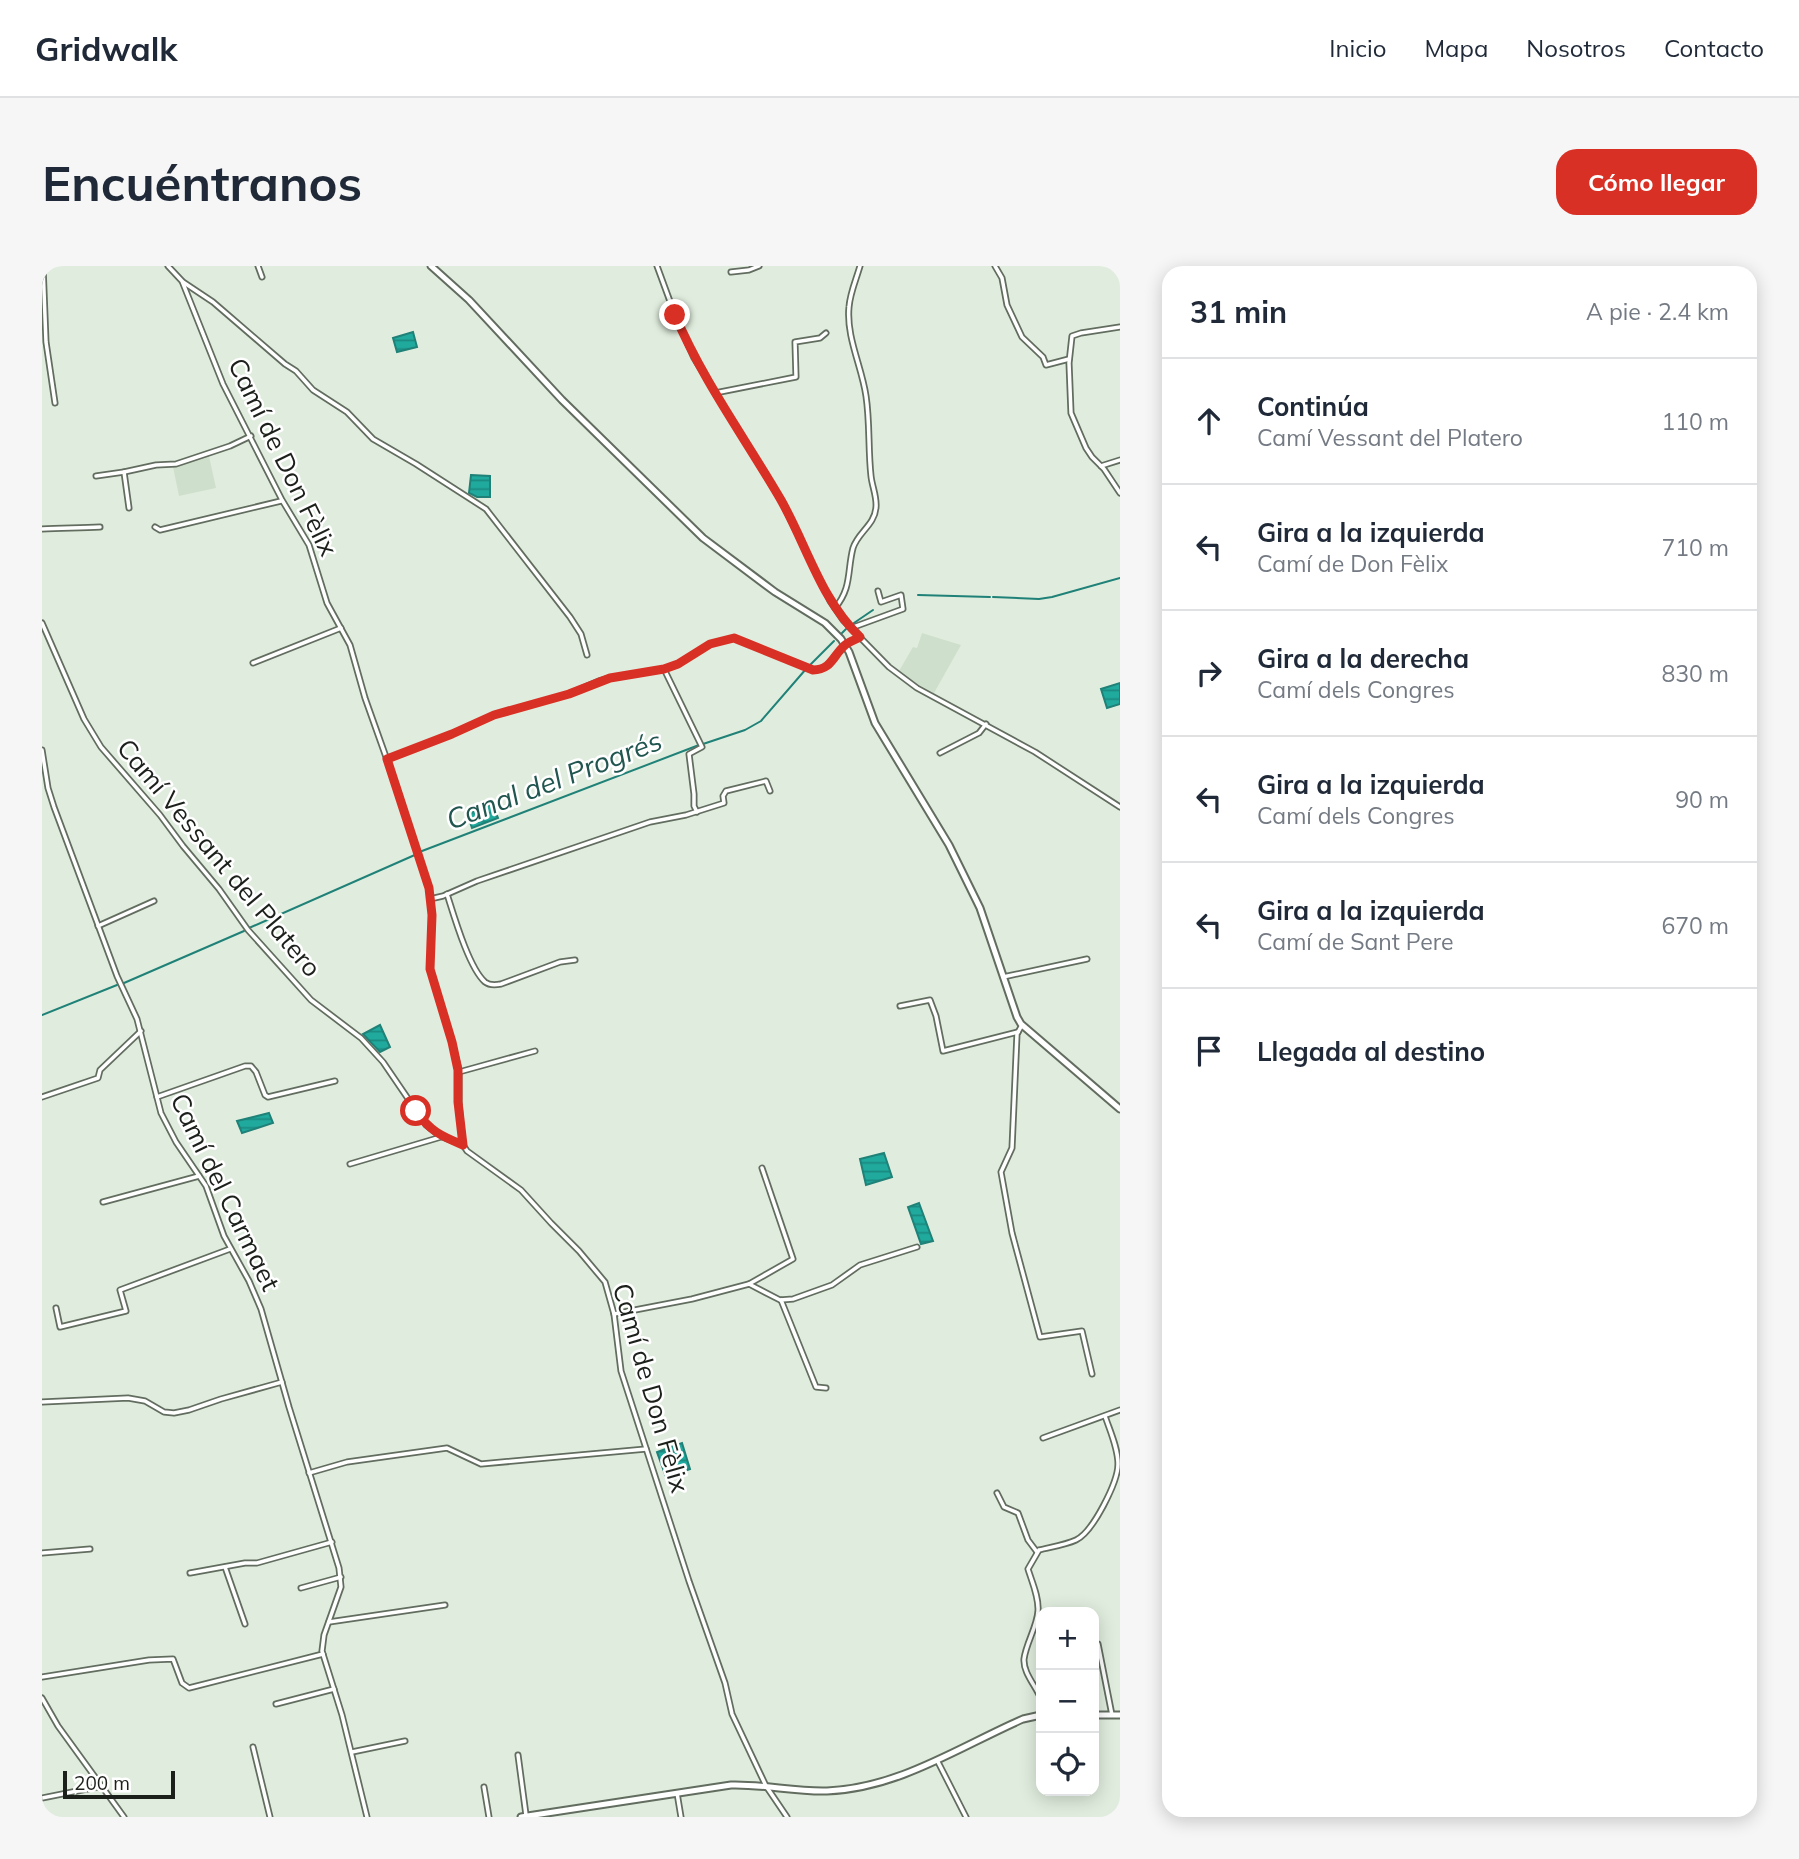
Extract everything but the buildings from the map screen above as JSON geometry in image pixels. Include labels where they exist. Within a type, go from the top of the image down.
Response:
[{"type":"main road","points":[[431,266],[483,314],[562,400],[687,524],[775,592],[836,632],[845,644],[875,723],[956,858],[980,908],[1017,1017],[1022,1025],[1120,1108]]},
{"type":"main road","points":[[1099,1714],[1120,1715]]},
{"type":"main road","points":[[521,1817],[568,1814],[731,1785],[808,1791],[855,1787],[898,1777],[1023,1719],[1036,1716]]},
{"type":"street","points":[[43,266],[46,342],[55,403]]},
{"type":"street","name":"Camí de Don Fèlix","points":[[168,266],[181,281],[223,384],[282,500],[309,545],[327,603],[350,645],[365,698],[429,888],[432,915],[430,969],[458,1072],[463,1145],[467,1151],[521,1189],[605,1282],[614,1314],[621,1371],[725,1683],[732,1714],[766,1786],[787,1817]]},
{"type":"street","points":[[258,266],[262,277]]},
{"type":"street","points":[[657,266],[685,338],[715,393],[782,502],[835,608],[851,628],[901,677],[917,688],[1061,767],[1120,807]]},
{"type":"street","points":[[731,272],[759,266]]},
{"type":"street","points":[[835,608],[848,584],[854,545],[869,527],[876,511],[866,396],[848,310],[860,266]]},
{"type":"street","points":[[995,266],[1002,278],[1007,305],[1022,337],[1043,358],[1046,365],[1069,359]]},
{"type":"street","points":[[181,281],[213,302],[296,371],[313,390],[347,412],[373,439],[486,509],[570,617],[581,634],[587,655]]},
{"type":"street","points":[[1120,327],[1072,336],[1069,359],[1071,413],[1086,448],[1120,493]]},
{"type":"street","points":[[715,393],[796,377],[795,342],[820,338],[826,333]]},
{"type":"street","points":[[96,477],[156,465],[176,464],[251,436]]},
{"type":"street","points":[[1101,466],[1120,460]]},
{"type":"street","points":[[124,472],[128,509]]},
{"type":"street","points":[[155,527],[160,530],[282,500]]},
{"type":"street","points":[[42,529],[100,527]]},
{"type":"street","points":[[851,628],[902,609],[901,595],[881,602],[878,591]]},
{"type":"street","name":"Camí Vessant del Platero","points":[[42,623],[83,719],[102,747],[219,889],[248,930],[311,1000],[361,1038],[383,1062],[426,1125],[443,1137],[463,1145]]},
{"type":"street","points":[[253,663],[341,628]]},
{"type":"street","points":[[387,759],[494,715],[569,694],[610,678],[664,669],[678,664],[710,644],[734,638],[813,670],[821,670],[845,644],[860,637]]},
{"type":"street","points":[[664,669],[702,747],[689,754],[694,806],[697,812]]},
{"type":"street","points":[[940,754],[979,733],[986,724]]},
{"type":"street","name":"Camí del Carmaet","points":[[42,750],[48,788],[117,976],[141,1031],[161,1113],[211,1197],[224,1236],[261,1309],[332,1542],[341,1577],[338,1598],[324,1635],[323,1654],[352,1752],[367,1817]]},
{"type":"street","points":[[430,899],[650,822],[724,803],[723,796],[726,791],[766,781],[769,791]]},
{"type":"street","points":[[42,788],[48,788]]},
{"type":"street","points":[[447,894],[466,948],[486,983],[493,986],[501,984],[560,962],[575,960]]},
{"type":"street","points":[[98,926],[154,901]]},
{"type":"street","points":[[1003,977],[1087,959]]},
{"type":"street","points":[[900,1006],[930,1000],[943,1051],[1018,1032]]},
{"type":"street","points":[[1022,1025],[1018,1032],[1015,1054],[1012,1148],[1001,1172],[1012,1233],[1040,1337],[1082,1331],[1092,1374]]},
{"type":"street","points":[[42,1097],[98,1078],[100,1070],[141,1031]]},
{"type":"street","points":[[458,1072],[535,1051]]},
{"type":"street","points":[[157,1097],[246,1066],[251,1066],[256,1072],[268,1097],[335,1081]]},
{"type":"street","points":[[350,1164],[443,1137]]},
{"type":"street","points":[[614,1314],[692,1299],[749,1284],[793,1259],[762,1168]]},
{"type":"street","points":[[103,1202],[200,1176]]},
{"type":"street","points":[[749,1284],[781,1300],[804,1297],[832,1285],[860,1265],[917,1247]]},
{"type":"street","points":[[57,1308],[60,1327],[126,1311],[120,1290],[230,1249]]},
{"type":"street","points":[[781,1300],[816,1387],[826,1388]]},
{"type":"street","points":[[42,1402],[128,1398],[145,1401],[164,1412],[174,1413],[282,1382]]},
{"type":"street","points":[[1044,1438],[1120,1410]]},
{"type":"street","points":[[1036,1687],[1028,1675],[1024,1660],[1038,1614],[1038,1599],[1028,1569],[1039,1550],[1077,1540],[1088,1532],[1096,1521],[1118,1466],[1105,1416]]},
{"type":"street","points":[[309,1473],[347,1462],[447,1448],[481,1464],[646,1449]]},
{"type":"street","points":[[997,1493],[1004,1507],[1018,1513],[1028,1540],[1038,1552]]},
{"type":"street","points":[[190,1573],[257,1563],[332,1542]]},
{"type":"street","points":[[42,1553],[90,1549]]},
{"type":"street","points":[[225,1566],[245,1624]]},
{"type":"street","points":[[301,1588],[341,1577]]},
{"type":"street","points":[[328,1622],[445,1605]]},
{"type":"street","points":[[1099,1649],[1112,1715]]},
{"type":"street","points":[[42,1677],[149,1660],[173,1659],[182,1683],[189,1688],[323,1654]]},
{"type":"street","points":[[276,1704],[334,1689]]},
{"type":"street","points":[[42,1698],[58,1726],[124,1817]]},
{"type":"street","points":[[352,1752],[405,1741]]},
{"type":"street","points":[[253,1747],[270,1817]]},
{"type":"street","points":[[518,1755],[526,1816]]},
{"type":"street","points":[[937,1760],[966,1817]]},
{"type":"street","points":[[42,1798],[102,1786]]},
{"type":"street","points":[[484,1787],[489,1817]]},
{"type":"street","points":[[677,1793],[681,1817]]},
{"type":"shaded area","points":[[209,456],[216,488],[179,496],[173,467]]},
{"type":"shaded area","points":[[922,633],[961,645],[934,693],[899,671],[913,647],[917,648]]},
{"type":"water","points":[[413,332],[417,347],[397,352],[393,338]]},
{"type":"water","points":[[471,475],[490,476],[490,497],[477,497],[469,493]]},
{"type":"water","points":[[1120,683],[1120,704],[1107,708],[1101,689]]},
{"type":"water","points":[[492,804],[498,818],[472,828],[467,813]]},
{"type":"water","points":[[380,1025],[390,1047],[380,1052],[363,1034]]},
{"type":"water","points":[[269,1113],[273,1123],[242,1133],[237,1121]]},
{"type":"water","points":[[884,1153],[892,1177],[866,1185],[860,1159]]},
{"type":"water","points":[[919,1203],[933,1241],[921,1244],[908,1207]]},
{"type":"water","points":[[682,1443],[690,1469],[666,1477],[657,1452]]},
{"type":"waterway","name":"Canal del Progrés","points":[[993,597],[1039,599],[1120,578]]},
{"type":"waterway","name":"Canal del Progrés","points":[[918,595],[990,597]]},
{"type":"waterway","name":"Canal del Progrés","points":[[851,625],[873,610]]},
{"type":"waterway","name":"Canal del Progrés","points":[[841,634],[846,629]]},
{"type":"waterway","name":"Canal del Progrés","points":[[809,666],[834,641]]},
{"type":"waterway","name":"Canal del Progrés","points":[[703,744],[745,730],[761,721],[806,669]]},
{"type":"waterway","name":"Canal del Progrés","points":[[422,851],[699,745]]},
{"type":"waterway","name":"Canal del Progrés","points":[[249,928],[417,854]]},
{"type":"waterway","name":"Canal del Progrés","points":[[124,983],[244,931]]},
{"type":"waterway","name":"Canal del Progrés","points":[[42,1015],[117,985]]},
{"type":"route","points":[[416,1111],[426,1125],[440,1136],[463,1145],[458,1102],[458,1070],[430,969],[432,915],[429,888],[387,759],[494,715],[579,691],[598,681],[664,669],[678,664],[710,644],[734,638],[813,670],[821,670],[845,644],[860,637],[843,620],[830,601],[782,502],[694,358],[675,315]]}]
